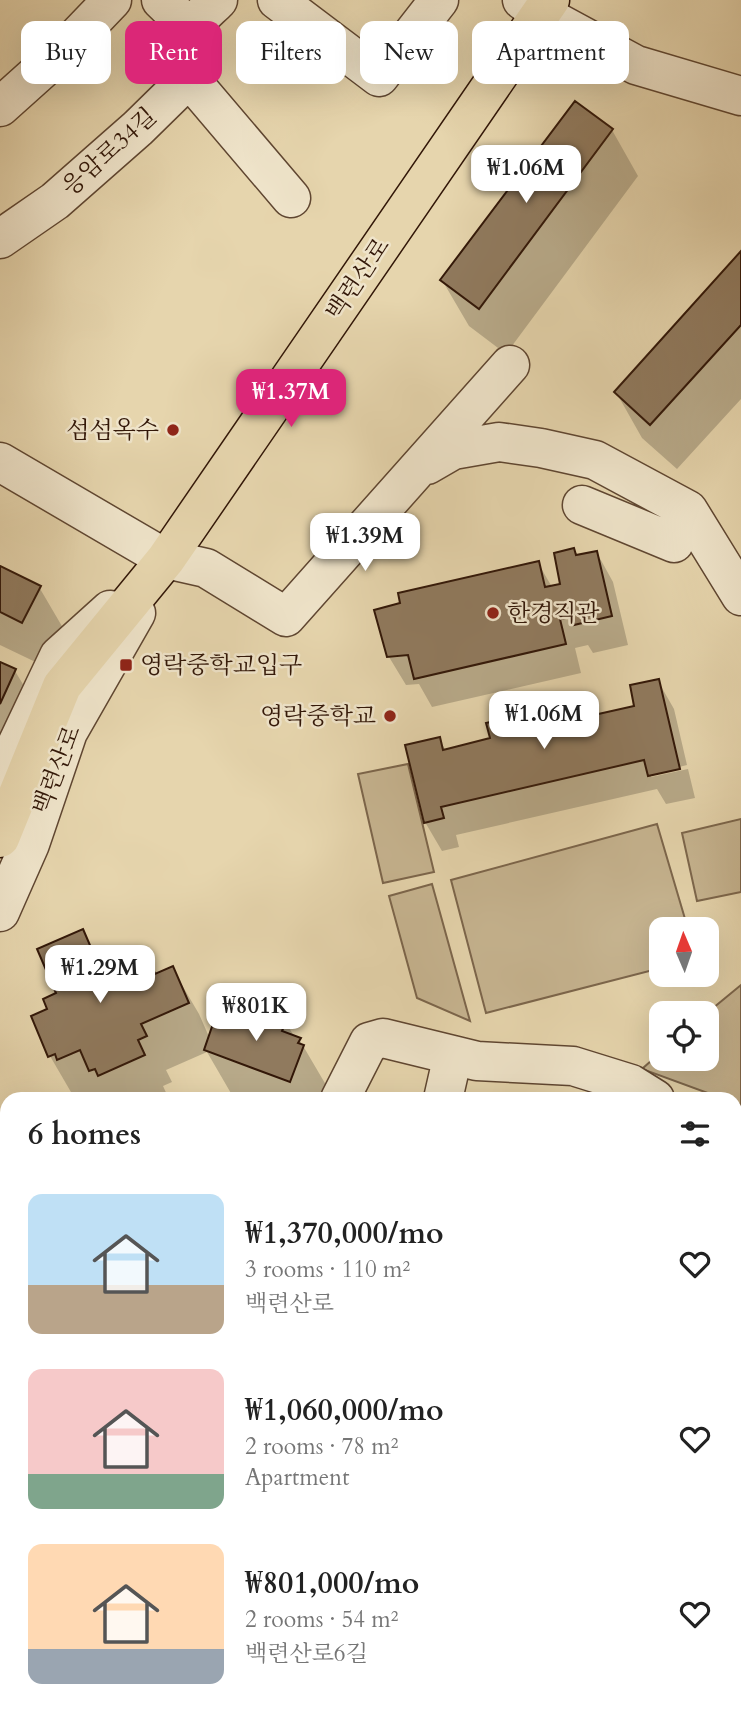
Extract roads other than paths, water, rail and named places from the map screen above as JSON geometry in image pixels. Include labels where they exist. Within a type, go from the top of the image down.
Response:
[{"type":"main road","name":"백련산로","points":[[0,838],[62,686],[166,559],[537,4]]},
{"type":"street","points":[[161,0],[183,21]]},
{"type":"street","points":[[198,21],[218,0]]},
{"type":"street","points":[[277,0],[379,77],[439,0]]},
{"type":"street","points":[[0,107],[68,46],[105,3]]},
{"type":"street","points":[[537,4],[636,65],[741,96]]},
{"type":"street","name":"응암로34길","points":[[0,239],[55,201],[138,128],[183,84]]},
{"type":"street","points":[[194,84],[290,198]]},
{"type":"street","points":[[0,462],[166,559],[206,568],[286,617],[510,365]]},
{"type":"street","points":[[413,474],[453,450],[499,442],[595,460],[688,510],[741,596]]},
{"type":"street","points":[[582,505],[674,543],[688,510]]},
{"type":"street","name":"백련산로","points":[[0,780],[59,656],[166,559]]},
{"type":"street","name":"백련산로","points":[[0,912],[30,844],[68,732],[166,559]]},
{"type":"street","points":[[344,1092],[369,1042],[383,1038],[477,1061],[573,1066],[592,1086],[631,1084],[644,1092]]},
{"type":"street","points":[[445,1092],[453,1055]]},
{"type":"place","name":"섬섬옥수","points":[[173,430]]},
{"type":"place","name":"한경직관","points":[[493,613]]},
{"type":"place","name":"영락중학교입구","points":[[126,665]]},
{"type":"place","name":"영락중학교","points":[[390,716]]}]
